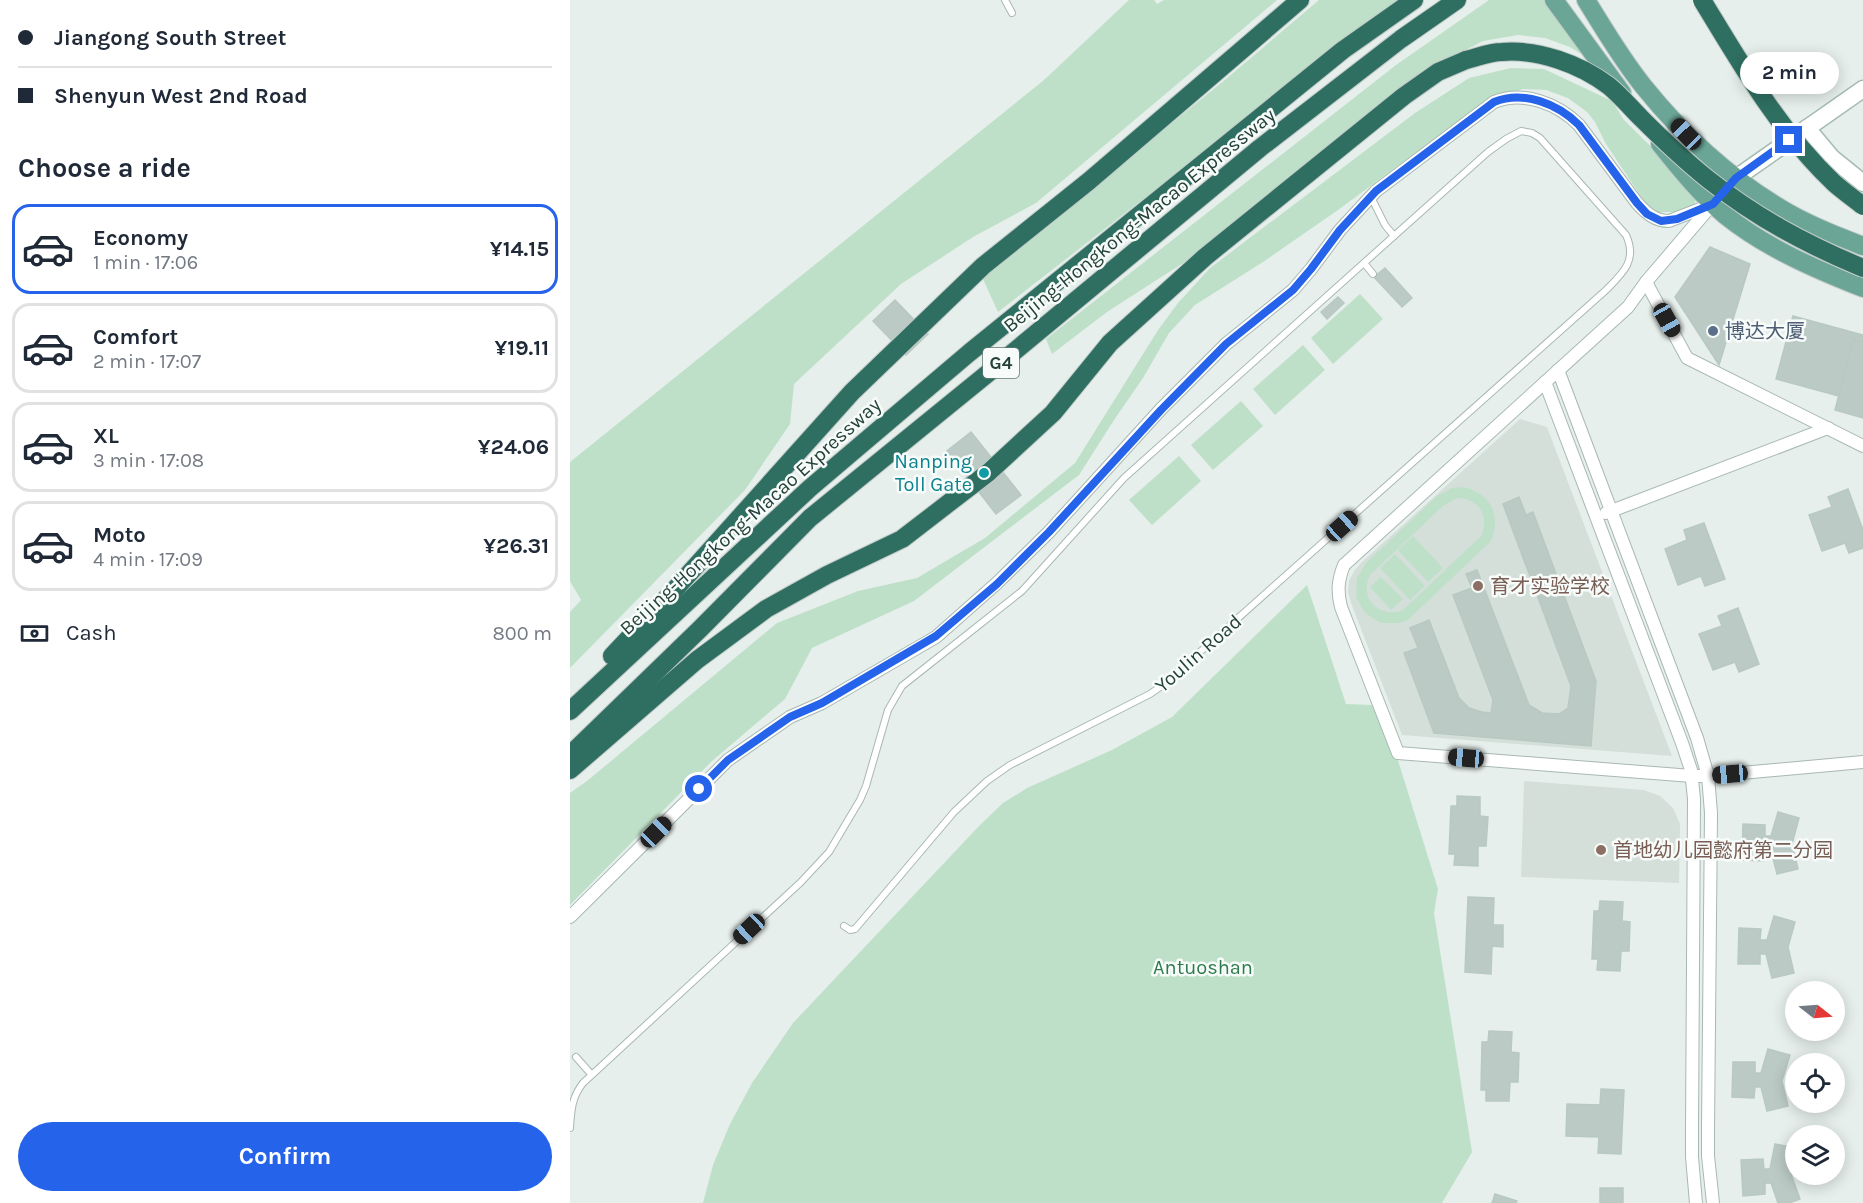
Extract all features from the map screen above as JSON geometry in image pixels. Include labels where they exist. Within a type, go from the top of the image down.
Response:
[{"type":"highway","points":[[570,701],[678,586],[859,384],[983,266],[1089,181],[1300,0]]},
{"type":"highway","name":"Beijing-Hongkong-Macao Expressway","points":[[570,711],[810,488],[969,353],[1343,50],[1414,0]]},
{"type":"highway","name":"Beijing-Hongkong-Macao Expressway","points":[[570,755],[700,630],[810,518],[1260,148],[1401,39],[1457,0]]},
{"type":"highway","points":[[1702,0],[1781,124],[1835,183],[1863,206]]},
{"type":"highway","points":[[570,770],[698,660],[766,609],[827,575],[902,538],[989,472],[1053,413],[1110,343],[1205,257],[1404,96],[1438,72],[1466,60],[1500,51],[1528,52],[1561,61],[1588,72],[1610,87],[1673,150],[1748,210],[1784,232],[1863,268]]},
{"type":"main road","points":[[1554,0],[1651,134],[1713,204],[1747,231],[1771,246],[1796,260],[1863,288]]},
{"type":"main road","points":[[1586,0],[1621,55],[1649,92],[1686,134],[1736,178],[1762,197],[1790,214],[1863,246]]},
{"type":"street","points":[[1863,89],[1736,178],[1646,282],[1628,307],[1344,565],[1337,593],[1398,753],[1692,776],[1863,762]]},
{"type":"street","points":[[570,917],[728,760],[790,717],[822,703],[936,636],[997,584],[1226,344],[1293,290],[1340,230],[1376,191],[1494,102],[1504,98],[1522,98],[1544,102],[1570,116],[1647,214],[1661,221],[1677,219],[1713,204]]},
{"type":"street","points":[[1807,128],[1832,158],[1863,183]]},
{"type":"street","points":[[1646,282],[1687,358],[1863,446]]},
{"type":"street","points":[[1558,370],[1700,745],[1708,776],[1711,813],[1708,1138],[1713,1203]]},
{"type":"street","points":[[1545,382],[1682,743],[1692,776],[1694,806],[1692,1129],[1696,1203]]},
{"type":"street","points":[[1596,517],[1828,428]]},
{"type":"lane","points":[[1005,0],[1012,13]]},
{"type":"lane","name":"Youlin Road","points":[[570,1128],[573,1098],[591,1074],[800,883],[829,852],[860,800],[888,710],[902,686],[1022,591],[1124,478],[1497,145],[1521,131],[1532,133],[1540,138],[1626,235],[1631,256],[1619,276],[1163,686],[1024,756],[987,781],[954,812],[855,929],[850,930],[844,926]]},
{"type":"lane","points":[[1370,197],[1384,225],[1394,236]]},
{"type":"lane","points":[[1364,263],[1373,274]]},
{"type":"lane","points":[[800,883],[807,890]]},
{"type":"lane","points":[[576,1057],[591,1074]]},
{"type":"shaded area","name":"育才实验学校","points":[[1520,419],[1547,427],[1672,756],[1402,735],[1351,603],[1348,592],[1349,581],[1362,562]]},
{"type":"shaded area","name":"首地幼儿园懿府第二分园","points":[[1524,781],[1644,790],[1660,796],[1673,808],[1680,824],[1679,883],[1521,877]]},
{"type":"green space","points":[[1129,0],[1154,0],[1157,4],[1164,0],[1277,0],[1036,203],[973,237],[901,284],[794,384],[790,424],[745,490],[570,668],[570,612],[581,600],[570,581],[570,462],[1044,80]]},
{"type":"green space","points":[[1319,0],[1399,0],[998,312],[982,277],[1226,79]]},
{"type":"green space","points":[[1489,0],[1546,0],[1581,54],[1570,47],[1545,38],[1518,35],[1483,41],[1462,52],[1383,107],[1194,256],[1107,312],[1052,354],[1046,339],[1396,65]]},
{"type":"green space","points":[[1511,68],[1544,69],[1612,101],[1624,120],[1695,190],[1695,204],[1677,212],[1658,212],[1646,204],[1606,144],[1595,122],[1587,112],[1568,98],[1546,90],[1523,89],[1484,102],[1338,210],[1263,262],[1195,305],[1169,333],[1143,378],[1079,475],[914,601],[812,648],[785,699],[712,761],[570,905],[570,793],[777,623],[858,591],[917,578],[985,538],[1075,463],[1158,330],[1178,303],[1210,268],[1415,113],[1469,78]]},
{"type":"green space","points":[[1360,294],[1383,319],[1333,364],[1311,338]]},
{"type":"green space","points":[[1303,345],[1325,370],[1275,415],[1253,389]]},
{"type":"green space","points":[[1241,401],[1263,426],[1213,470],[1191,445]]},
{"type":"green space","points":[[1179,456],[1201,481],[1152,525],[1129,500]]},
{"type":"green space","points":[[1452,488],[1472,489],[1486,499],[1494,514],[1494,532],[1491,541],[1408,620],[1399,623],[1381,623],[1365,613],[1356,597],[1357,578],[1366,563],[1437,496]],"holes":[[[1455,499],[1468,500],[1482,511],[1484,523],[1481,536],[1403,610],[1386,612],[1373,605],[1367,592],[1370,575],[1444,505]]]},
{"type":"green space","points":[[1413,536],[1443,568],[1428,582],[1398,550]]},
{"type":"green space","points":[[1395,554],[1425,586],[1410,600],[1380,568]]},
{"type":"green space","points":[[1381,577],[1403,599],[1391,610],[1370,587]]},
{"type":"green space","name":"Antuoshan","points":[[1307,585],[1346,704],[1372,705],[1397,757],[1438,889],[1434,913],[1472,1152],[1442,1203],[703,1203],[713,1165],[730,1124],[752,1083],[793,1023],[980,825],[1003,803],[1027,788],[1112,750],[1172,717]]},
{"type":"building","name":"博达大厦","points":[[1710,247],[1750,264],[1719,365],[1675,297]]},
{"type":"building","points":[[1385,268],[1412,298],[1402,307],[1374,277]]},
{"type":"building","points":[[1338,297],[1344,303],[1327,319],[1321,312]]},
{"type":"building","points":[[895,300],[928,334],[906,355],[873,321]]},
{"type":"building","points":[[1793,316],[1863,335],[1863,342],[1853,340],[1839,396],[1776,379]]},
{"type":"building","points":[[1853,340],[1863,342],[1863,418],[1835,410]]},
{"type":"building","name":"Nanping Toll Gate","points":[[971,432],[1021,495],[996,514],[947,451]]},
{"type":"building","points":[[1848,489],[1863,530],[1863,548],[1849,553],[1845,543],[1822,551],[1809,515],[1832,507],[1828,497]]},
{"type":"building","points":[[1519,497],[1526,515],[1533,512],[1596,681],[1591,746],[1434,733],[1404,653],[1418,648],[1410,628],[1429,620],[1459,698],[1469,708],[1491,713],[1493,700],[1453,595],[1472,588],[1466,574],[1477,570],[1529,705],[1542,713],[1559,714],[1568,708],[1571,686],[1503,504]]},
{"type":"building","points":[[1704,523],[1725,579],[1705,586],[1701,576],[1678,585],[1665,549],[1687,540],[1684,530]]},
{"type":"building","points":[[1738,608],[1759,664],[1739,672],[1735,662],[1713,670],[1699,634],[1722,626],[1718,616]]},
{"type":"building","points":[[1457,796],[1480,797],[1480,816],[1488,817],[1486,846],[1478,846],[1478,866],[1454,865],[1455,854],[1449,854],[1451,806],[1457,806]]},
{"type":"building","points":[[1778,812],[1799,818],[1792,844],[1798,869],[1777,874],[1771,850],[1764,850],[1764,861],[1742,860],[1743,824],[1765,825],[1765,836],[1771,836]]},
{"type":"building","points":[[1468,897],[1494,898],[1493,925],[1503,925],[1503,947],[1492,946],[1491,974],[1465,972]]},
{"type":"building","points":[[1600,901],[1623,902],[1622,921],[1630,922],[1629,951],[1621,951],[1620,971],[1597,970],[1598,959],[1592,959],[1594,911],[1599,911]]},
{"type":"building","points":[[1774,916],[1795,922],[1788,947],[1794,973],[1772,978],[1766,954],[1760,954],[1760,964],[1738,964],[1739,928],[1761,929],[1760,940],[1767,940]]},
{"type":"building","points":[[1489,1031],[1512,1032],[1511,1052],[1519,1053],[1518,1082],[1510,1082],[1509,1101],[1486,1101],[1486,1090],[1481,1090],[1482,1042],[1488,1042]]},
{"type":"building","points":[[1768,1049],[1785,1054],[1785,1071],[1782,1081],[1785,1107],[1767,1111],[1761,1087],[1755,1087],[1754,1098],[1732,1097],[1733,1062],[1755,1062],[1755,1073],[1761,1073]]},
{"type":"building","points":[[1601,1089],[1624,1090],[1621,1154],[1598,1153],[1599,1137],[1566,1136],[1567,1104],[1600,1105]]},
{"type":"building","points":[[1775,1144],[1785,1146],[1785,1185],[1795,1185],[1800,1199],[1789,1203],[1778,1203],[1771,1183],[1765,1183],[1765,1194],[1743,1196],[1741,1160],[1763,1159],[1764,1169],[1770,1169]]},
{"type":"building","points":[[1600,1188],[1623,1188],[1623,1203],[1600,1203]]},
{"type":"building","points":[[1495,1194],[1517,1201],[1516,1203],[1492,1203]]},
{"type":"place","name":"博达大厦","points":[[1713,331]]},
{"type":"place","name":"Nanping Toll Gate","points":[[984,473]]},
{"type":"place","name":"育才实验学校","points":[[1478,586]]},
{"type":"place","name":"首地幼儿园懿府第二分园","points":[[1601,850]]},
{"type":"route","points":[[699,789],[728,760],[790,717],[822,703],[936,636],[997,584],[1226,344],[1293,290],[1340,230],[1376,191],[1494,102],[1504,98],[1544,102],[1570,116],[1637,203],[1647,214],[1661,221],[1677,219],[1713,204],[1736,178],[1789,140]]}]
